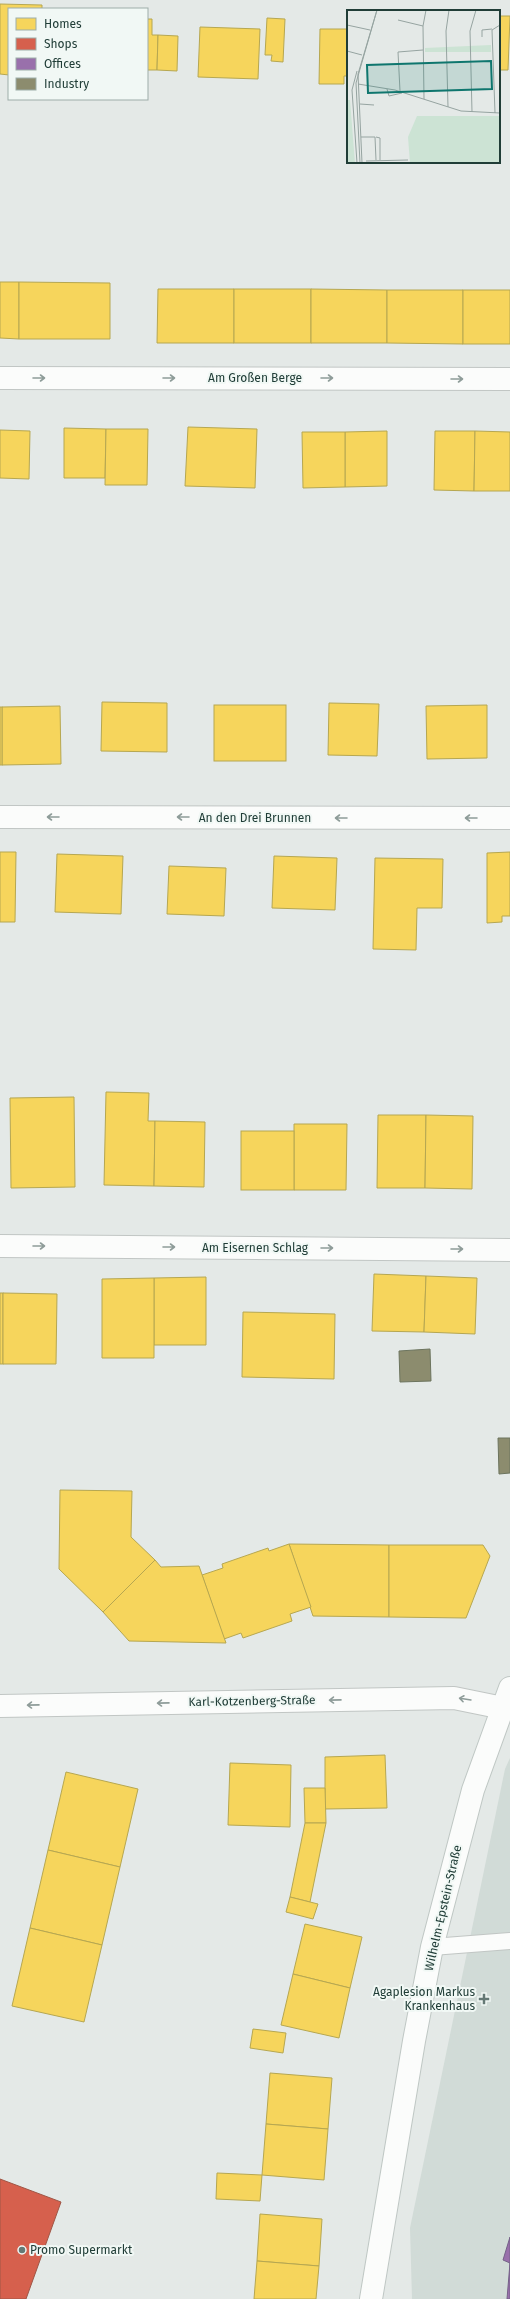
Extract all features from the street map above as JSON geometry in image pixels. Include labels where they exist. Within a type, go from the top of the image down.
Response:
[{"type":"street","name":"Am Großen Berge","points":[[0,378],[510,380]]},
{"type":"street","name":"An den Drei Brunnen","points":[[0,817],[510,818]]},
{"type":"street","name":"Am Eisernen Schlag","points":[[0,1246],[510,1250]]},
{"type":"street","name":"Wilhelm-Epstein-Straße","points":[[371,2299],[414,2041],[432,1947],[473,1790],[510,1688]]},
{"type":"street","name":"Karl-Kotzenberg-Straße","points":[[0,1706],[454,1698],[503,1708]]},
{"type":"lane","points":[[432,1947],[510,1941]]},
{"type":"shaded area","name":"Agaplesion Markus Krankenhaus","points":[[510,1758],[510,2299],[412,2299],[410,2228],[505,1769]]},
{"type":"building: Homes","points":[[0,4],[42,5],[42,8],[8,8],[8,75],[0,74]]},
{"type":"building: Homes","points":[[500,16],[510,16],[508,70],[500,70]]},
{"type":"building: Homes","points":[[267,18],[285,19],[283,62],[271,61],[272,55],[265,55]]},
{"type":"building: Homes","points":[[148,19],[152,19],[152,35],[158,35],[157,70],[148,70]]},
{"type":"building: Homes","points":[[200,27],[260,29],[258,79],[198,77]]},
{"type":"building: Homes","points":[[320,29],[347,29],[347,76],[344,76],[344,84],[319,84]]},
{"type":"building: Homes","points":[[158,35],[178,36],[177,71],[157,70]]},
{"type":"building: Homes","points":[[0,282],[19,282],[19,339],[0,338]]},
{"type":"building: Homes","points":[[19,282],[110,283],[110,339],[19,339]]},
{"type":"building: Homes","points":[[158,289],[234,289],[234,343],[157,343]]},
{"type":"building: Homes","points":[[234,289],[311,289],[311,343],[234,343]]},
{"type":"building: Homes","points":[[311,289],[387,290],[387,343],[311,343]]},
{"type":"building: Homes","points":[[387,290],[463,290],[463,344],[387,343]]},
{"type":"building: Homes","points":[[463,290],[510,290],[510,344],[463,344]]},
{"type":"building: Homes","points":[[188,427],[257,429],[255,488],[185,486]]},
{"type":"building: Homes","points":[[64,428],[106,429],[105,478],[64,478]]},
{"type":"building: Homes","points":[[106,429],[148,429],[147,485],[105,485]]},
{"type":"building: Homes","points":[[0,430],[30,431],[29,479],[0,478]]},
{"type":"building: Homes","points":[[387,431],[387,486],[345,487],[345,432]]},
{"type":"building: Homes","points":[[435,431],[475,431],[474,491],[434,490]]},
{"type":"building: Homes","points":[[475,431],[510,432],[510,491],[474,491]]},
{"type":"building: Homes","points":[[302,432],[345,432],[345,487],[303,488]]},
{"type":"building: Homes","points":[[102,702],[167,703],[167,752],[101,751]]},
{"type":"building: Homes","points":[[329,703],[379,704],[377,756],[328,755]]},
{"type":"building: Homes","points":[[214,705],[286,705],[286,761],[214,761]]},
{"type":"building: Homes","points":[[487,705],[487,758],[427,759],[426,706]]},
{"type":"building: Homes","points":[[60,706],[61,764],[2,765],[2,707]]},
{"type":"building: Homes","points":[[0,707],[2,707],[2,765],[0,765]]},
{"type":"building: Homes","points":[[0,852],[16,852],[15,922],[0,922]]},
{"type":"building: Homes","points":[[510,852],[510,916],[502,916],[502,922],[487,923],[487,853]]},
{"type":"building: Homes","points":[[57,854],[123,856],[121,914],[55,912]]},
{"type":"building: Homes","points":[[274,856],[337,858],[335,910],[272,908]]},
{"type":"building: Homes","points":[[375,858],[443,859],[442,908],[417,908],[416,950],[373,949]]},
{"type":"building: Homes","points":[[169,866],[226,868],[224,916],[167,914]]},
{"type":"building: Homes","points":[[106,1092],[149,1093],[148,1121],[155,1121],[154,1186],[104,1185]]},
{"type":"building: Homes","points":[[74,1097],[75,1187],[11,1188],[10,1098]]},
{"type":"building: Homes","points":[[378,1115],[426,1115],[425,1188],[377,1188]]},
{"type":"building: Homes","points":[[426,1115],[473,1116],[472,1189],[425,1188]]},
{"type":"building: Homes","points":[[155,1121],[205,1122],[204,1187],[154,1186]]},
{"type":"building: Homes","points":[[294,1124],[347,1124],[346,1190],[294,1190]]},
{"type":"building: Homes","points":[[241,1131],[294,1131],[294,1190],[241,1190]]},
{"type":"building: Homes","points":[[374,1274],[426,1276],[424,1332],[372,1331]]},
{"type":"building: Homes","points":[[426,1276],[477,1278],[475,1334],[424,1332]]},
{"type":"building: Homes","points":[[206,1277],[206,1345],[154,1345],[154,1278]]},
{"type":"building: Homes","points":[[154,1278],[154,1358],[102,1358],[102,1279]]},
{"type":"building: Homes","points":[[0,1293],[3,1293],[3,1364],[0,1364]]},
{"type":"building: Homes","points":[[3,1293],[57,1294],[56,1364],[3,1364]]},
{"type":"building: Homes","points":[[243,1312],[335,1314],[334,1379],[242,1377]]},
{"type":"building: Homes","points":[[60,1490],[132,1491],[131,1537],[155,1560],[103,1612],[59,1569]]},
{"type":"building: Homes","points":[[289,1544],[389,1545],[389,1617],[313,1616]]},
{"type":"building: Homes","points":[[289,1544],[311,1607],[290,1614],[292,1621],[243,1638],[241,1633],[224,1639],[202,1575],[223,1568],[222,1564],[268,1548],[269,1551]]},
{"type":"building: Homes","points":[[389,1545],[483,1545],[490,1556],[466,1618],[389,1617]]},
{"type":"building: Homes","points":[[155,1560],[161,1567],[199,1566],[226,1643],[129,1641],[103,1612]]},
{"type":"building: Homes","points":[[385,1755],[387,1808],[325,1809],[325,1757]]},
{"type":"building: Homes","points":[[230,1763],[291,1765],[290,1827],[228,1825]]},
{"type":"building: Homes","points":[[66,1772],[138,1789],[120,1867],[48,1850]]},
{"type":"building: Homes","points":[[304,1788],[325,1788],[326,1823],[305,1823]]},
{"type":"building: Homes","points":[[305,1823],[326,1823],[310,1902],[290,1897]]},
{"type":"building: Homes","points":[[48,1850],[120,1867],[102,1945],[30,1928]]},
{"type":"building: Homes","points":[[290,1897],[318,1904],[313,1919],[286,1912]]},
{"type":"building: Homes","points":[[305,1924],[362,1937],[350,1988],[293,1974]]},
{"type":"building: Homes","points":[[30,1928],[102,1945],[84,2022],[12,2006]]},
{"type":"building: Homes","points":[[293,1974],[350,1988],[339,2038],[281,2025]]},
{"type":"building: Homes","points":[[253,2029],[286,2033],[283,2053],[250,2048]]},
{"type":"building: Homes","points":[[270,2073],[332,2078],[328,2129],[266,2124]]},
{"type":"building: Homes","points":[[266,2124],[328,2129],[324,2180],[262,2175]]},
{"type":"building: Homes","points":[[217,2173],[262,2175],[260,2201],[216,2199]]},
{"type":"building: Homes","points":[[260,2214],[322,2219],[319,2266],[257,2261]]},
{"type":"building: Homes","points":[[257,2261],[319,2266],[316,2299],[254,2299]]},
{"type":"building: Shops","name":"Promo Supermarkt","points":[[0,2179],[61,2202],[26,2299],[0,2299]]},
{"type":"building: Offices","points":[[510,2237],[510,2263],[503,2260]]},
{"type":"building: Offices","points":[[510,2263],[510,2299],[507,2299]]},
{"type":"building: Industry","points":[[430,1349],[431,1381],[400,1382],[399,1351]]},
{"type":"building: Industry","points":[[498,1438],[510,1438],[510,1473],[499,1474]]},
{"type":"place","name":"Agaplesion Markus Krankenhaus","points":[[484,1999]]},
{"type":"place","name":"Promo Supermarkt","points":[[22,2250]]}]
